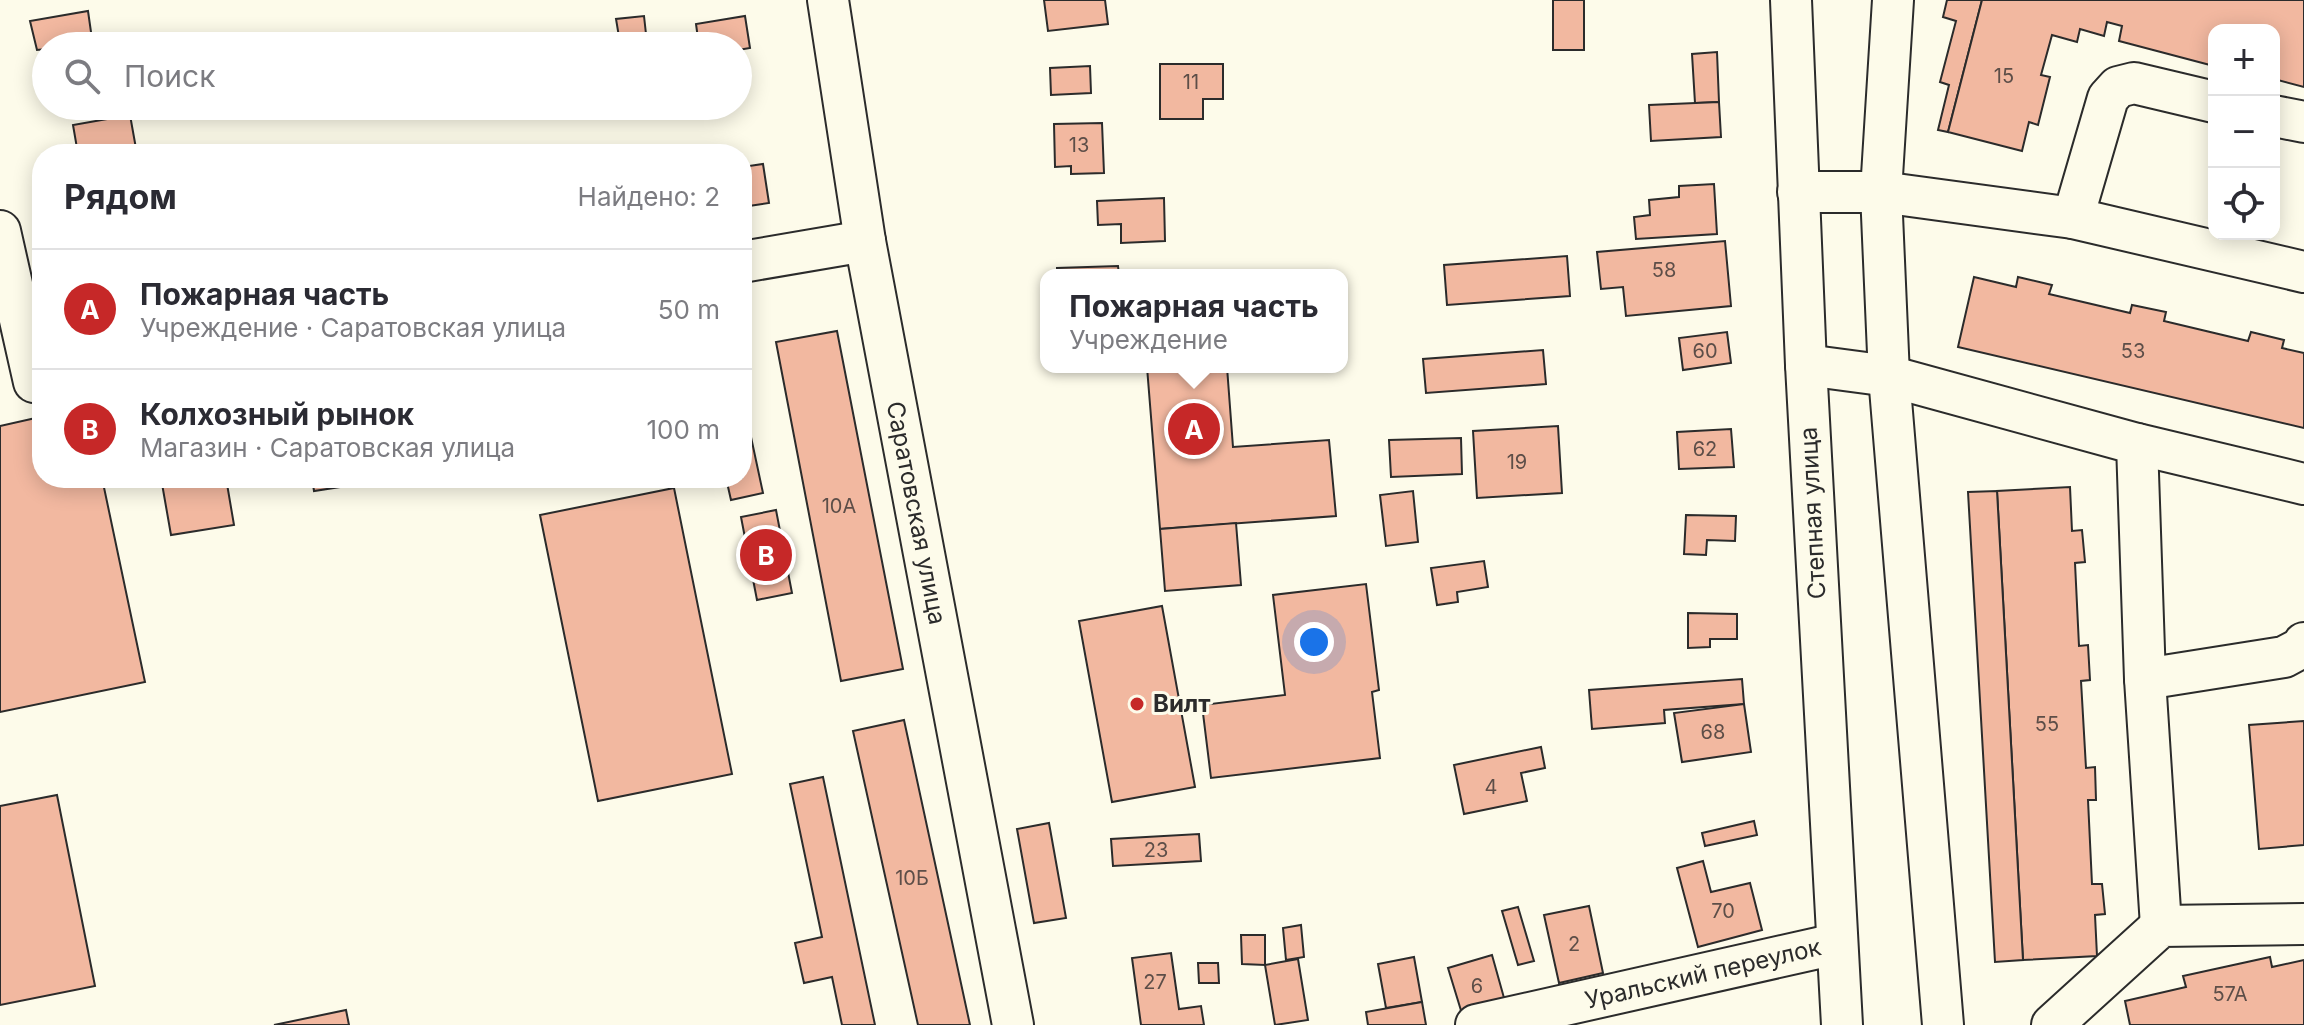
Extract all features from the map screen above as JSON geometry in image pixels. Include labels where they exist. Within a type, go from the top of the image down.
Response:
[{"type":"street","name":"Саратовская улица","points":[[828,0],[865,241],[1013,1025]]},
{"type":"street","name":"Степная улица","points":[[1791,0],[1806,365],[1842,1025]]},
{"type":"street","points":[[1893,0],[1881,192],[1889,376],[1943,1025]]},
{"type":"street","points":[[2073,218],[2108,98],[2118,87],[2134,83],[2208,101]]},
{"type":"street","points":[[2280,117],[2304,122]]},
{"type":"street","points":[[1798,192],[1881,192],[2073,218],[2304,272]]},
{"type":"street","points":[[0,231],[25,384]]},
{"type":"street","points":[[752,260],[865,241]]},
{"type":"street","points":[[1806,365],[1889,376],[2137,444],[2304,484]]},
{"type":"street","points":[[2137,444],[2145,679],[2161,926]]},
{"type":"street","points":[[2145,679],[2284,657],[2304,643]]},
{"type":"street","points":[[2052,1025],[2161,926],[2304,924]]},
{"type":"street","name":"Уральский переулок","points":[[1476,1025],[1836,944]]},
{"type":"building","points":[[1044,0],[1105,0],[1108,24],[1048,31]]},
{"type":"building","points":[[1553,0],[1584,0],[1584,50],[1553,50]]},
{"type":"building","points":[[1947,0],[1982,0],[1948,132],[1938,130],[1949,85],[1940,82],[1956,21],[1943,17]]},
{"type":"building","points":[[1982,0],[2304,0],[2304,87],[2280,81],[2280,24],[2208,24],[2208,64],[2119,41],[2122,26],[2107,22],[2104,36],[2080,29],[2077,42],[2052,35],[2041,75],[2050,77],[2038,125],[2029,122],[2022,151],[1948,132]]},
{"type":"building","points":[[88,11],[91,32],[33,32],[30,21]]},
{"type":"building","points":[[644,16],[646,32],[618,32],[616,19]]},
{"type":"building","points":[[745,16],[748,32],[697,32],[696,24]]},
{"type":"building","points":[[1717,52],[1719,102],[1695,103],[1692,54]]},
{"type":"building","points":[[1160,64],[1223,64],[1223,99],[1203,99],[1203,119],[1160,119]]},
{"type":"building","points":[[1090,66],[1091,93],[1051,95],[1050,68]]},
{"type":"building","points":[[1719,102],[1721,137],[1651,141],[1649,105]]},
{"type":"building","points":[[102,120],[131,120],[135,144],[76,144],[73,125]]},
{"type":"building","points":[[1102,123],[1104,173],[1071,174],[1071,166],[1055,167],[1054,124]]},
{"type":"building","points":[[763,164],[769,203],[752,206],[752,166]]},
{"type":"building","points":[[1714,184],[1717,234],[1636,239],[1634,217],[1650,215],[1649,200],[1679,197],[1679,186]]},
{"type":"building","points":[[1164,198],[1165,241],[1121,243],[1121,224],[1098,225],[1097,201]]},
{"type":"building","points":[[1725,241],[1731,306],[1626,316],[1623,287],[1601,289],[1597,252]]},
{"type":"building","points":[[1567,256],[1570,296],[1447,305],[1444,265]]},
{"type":"building","points":[[1118,266],[1118,269],[1057,269]]},
{"type":"building","points":[[1974,277],[2016,287],[2018,277],[2052,285],[2049,294],[2130,313],[2132,305],[2166,312],[2164,321],[2248,341],[2251,332],[2284,340],[2282,348],[2304,353],[2304,428],[1958,347]]},
{"type":"building","points":[[837,331],[903,669],[841,681],[776,342]]},
{"type":"building","points":[[1727,332],[1731,363],[1683,370],[1679,338]]},
{"type":"building","points":[[1543,350],[1546,384],[1426,393],[1423,359]]},
{"type":"building","points":[[1147,373],[1227,373],[1233,447],[1329,440],[1336,516],[1160,529]]},
{"type":"building","points":[[32,419],[32,488],[104,488],[145,682],[0,712],[0,426]]},
{"type":"building","points":[[1558,426],[1562,493],[1477,498],[1473,431]]},
{"type":"building","points":[[1731,429],[1734,467],[1679,469],[1677,432]]},
{"type":"building","points":[[1461,438],[1462,474],[1391,477],[1389,440]]},
{"type":"building","points":[[752,442],[763,493],[731,500],[728,488],[752,488]]},
{"type":"building","points":[[2070,487],[2072,531],[2082,530],[2085,562],[2075,563],[2079,646],[2088,645],[2090,680],[2081,681],[2086,768],[2095,767],[2096,800],[2088,800],[2092,884],[2102,884],[2105,914],[2095,915],[2097,956],[2023,960],[1997,491]]},
{"type":"building","points":[[163,488],[228,488],[234,525],[171,535]]},
{"type":"building","points":[[674,488],[732,774],[598,801],[540,515]]},
{"type":"building","points":[[1413,491],[1418,542],[1386,546],[1380,495]]},
{"type":"building","points":[[1997,491],[2023,960],[1995,962],[1968,492]]},
{"type":"building","points":[[776,510],[792,593],[757,600],[741,517]]},
{"type":"building","points":[[1686,515],[1736,516],[1735,541],[1707,540],[1706,555],[1684,554]]},
{"type":"building","points":[[1236,523],[1241,585],[1165,591],[1160,529]]},
{"type":"building","points":[[1484,561],[1488,587],[1457,592],[1458,602],[1437,605],[1431,568]]},
{"type":"building","points":[[1366,584],[1379,690],[1372,692],[1380,758],[1211,778],[1202,705],[1285,695],[1273,595]]},
{"type":"building","name":"Вилт","points":[[1162,606],[1195,787],[1112,802],[1079,621]]},
{"type":"building","points":[[1688,613],[1737,614],[1737,639],[1710,639],[1710,647],[1688,648]]},
{"type":"building","points":[[1742,679],[1744,704],[1664,710],[1665,723],[1592,729],[1589,690]]},
{"type":"building","points":[[1744,704],[1751,752],[1682,762],[1674,713]]},
{"type":"building","points":[[904,720],[970,1025],[918,1025],[853,731]]},
{"type":"building","points":[[2304,721],[2304,845],[2259,849],[2249,725]]},
{"type":"building","points":[[1541,747],[1545,768],[1521,773],[1527,801],[1464,814],[1454,765]]},
{"type":"building","points":[[823,777],[875,1025],[842,1025],[832,977],[804,983],[795,943],[822,937],[790,784]]},
{"type":"building","points":[[57,795],[95,986],[0,1005],[0,806]]},
{"type":"building","points":[[1754,821],[1757,835],[1705,846],[1702,833]]},
{"type":"building","points":[[1049,823],[1066,918],[1034,923],[1017,829]]},
{"type":"building","points":[[1199,834],[1201,861],[1113,866],[1111,839]]},
{"type":"building","points":[[1703,861],[1711,892],[1750,883],[1762,930],[1698,947],[1677,868]]},
{"type":"building","points":[[1589,906],[1603,973],[1559,983],[1544,915]]},
{"type":"building","points":[[1518,907],[1534,961],[1518,965],[1502,911]]},
{"type":"building","points":[[1301,925],[1304,957],[1286,960],[1283,928]]},
{"type":"building","points":[[1241,935],[1265,935],[1265,965],[1242,964]]},
{"type":"building","points":[[1171,953],[1179,1009],[1201,1006],[1204,1025],[1141,1025],[1132,958]]},
{"type":"building","points":[[1492,955],[1506,1005],[1463,1017],[1448,968]]},
{"type":"building","points":[[1414,957],[1422,1002],[1386,1008],[1378,964]]},
{"type":"building","points":[[2270,957],[2272,967],[2304,960],[2304,1025],[2130,1025],[2125,1001],[2186,987],[2183,976]]},
{"type":"building","points":[[1298,959],[1308,1020],[1275,1025],[1265,965]]},
{"type":"building","points":[[1198,963],[1218,963],[1219,983],[1199,983]]},
{"type":"building","points":[[1422,1002],[1426,1025],[1368,1025],[1366,1012]]},
{"type":"building","points":[[346,1010],[349,1025],[274,1025]]},
{"type":"place","name":"Пожарная часть","points":[[1194,429]]},
{"type":"place","name":"Колхозный рынок","points":[[766,555]]},
{"type":"place","name":"Вилт","points":[[1137,704]]}]
